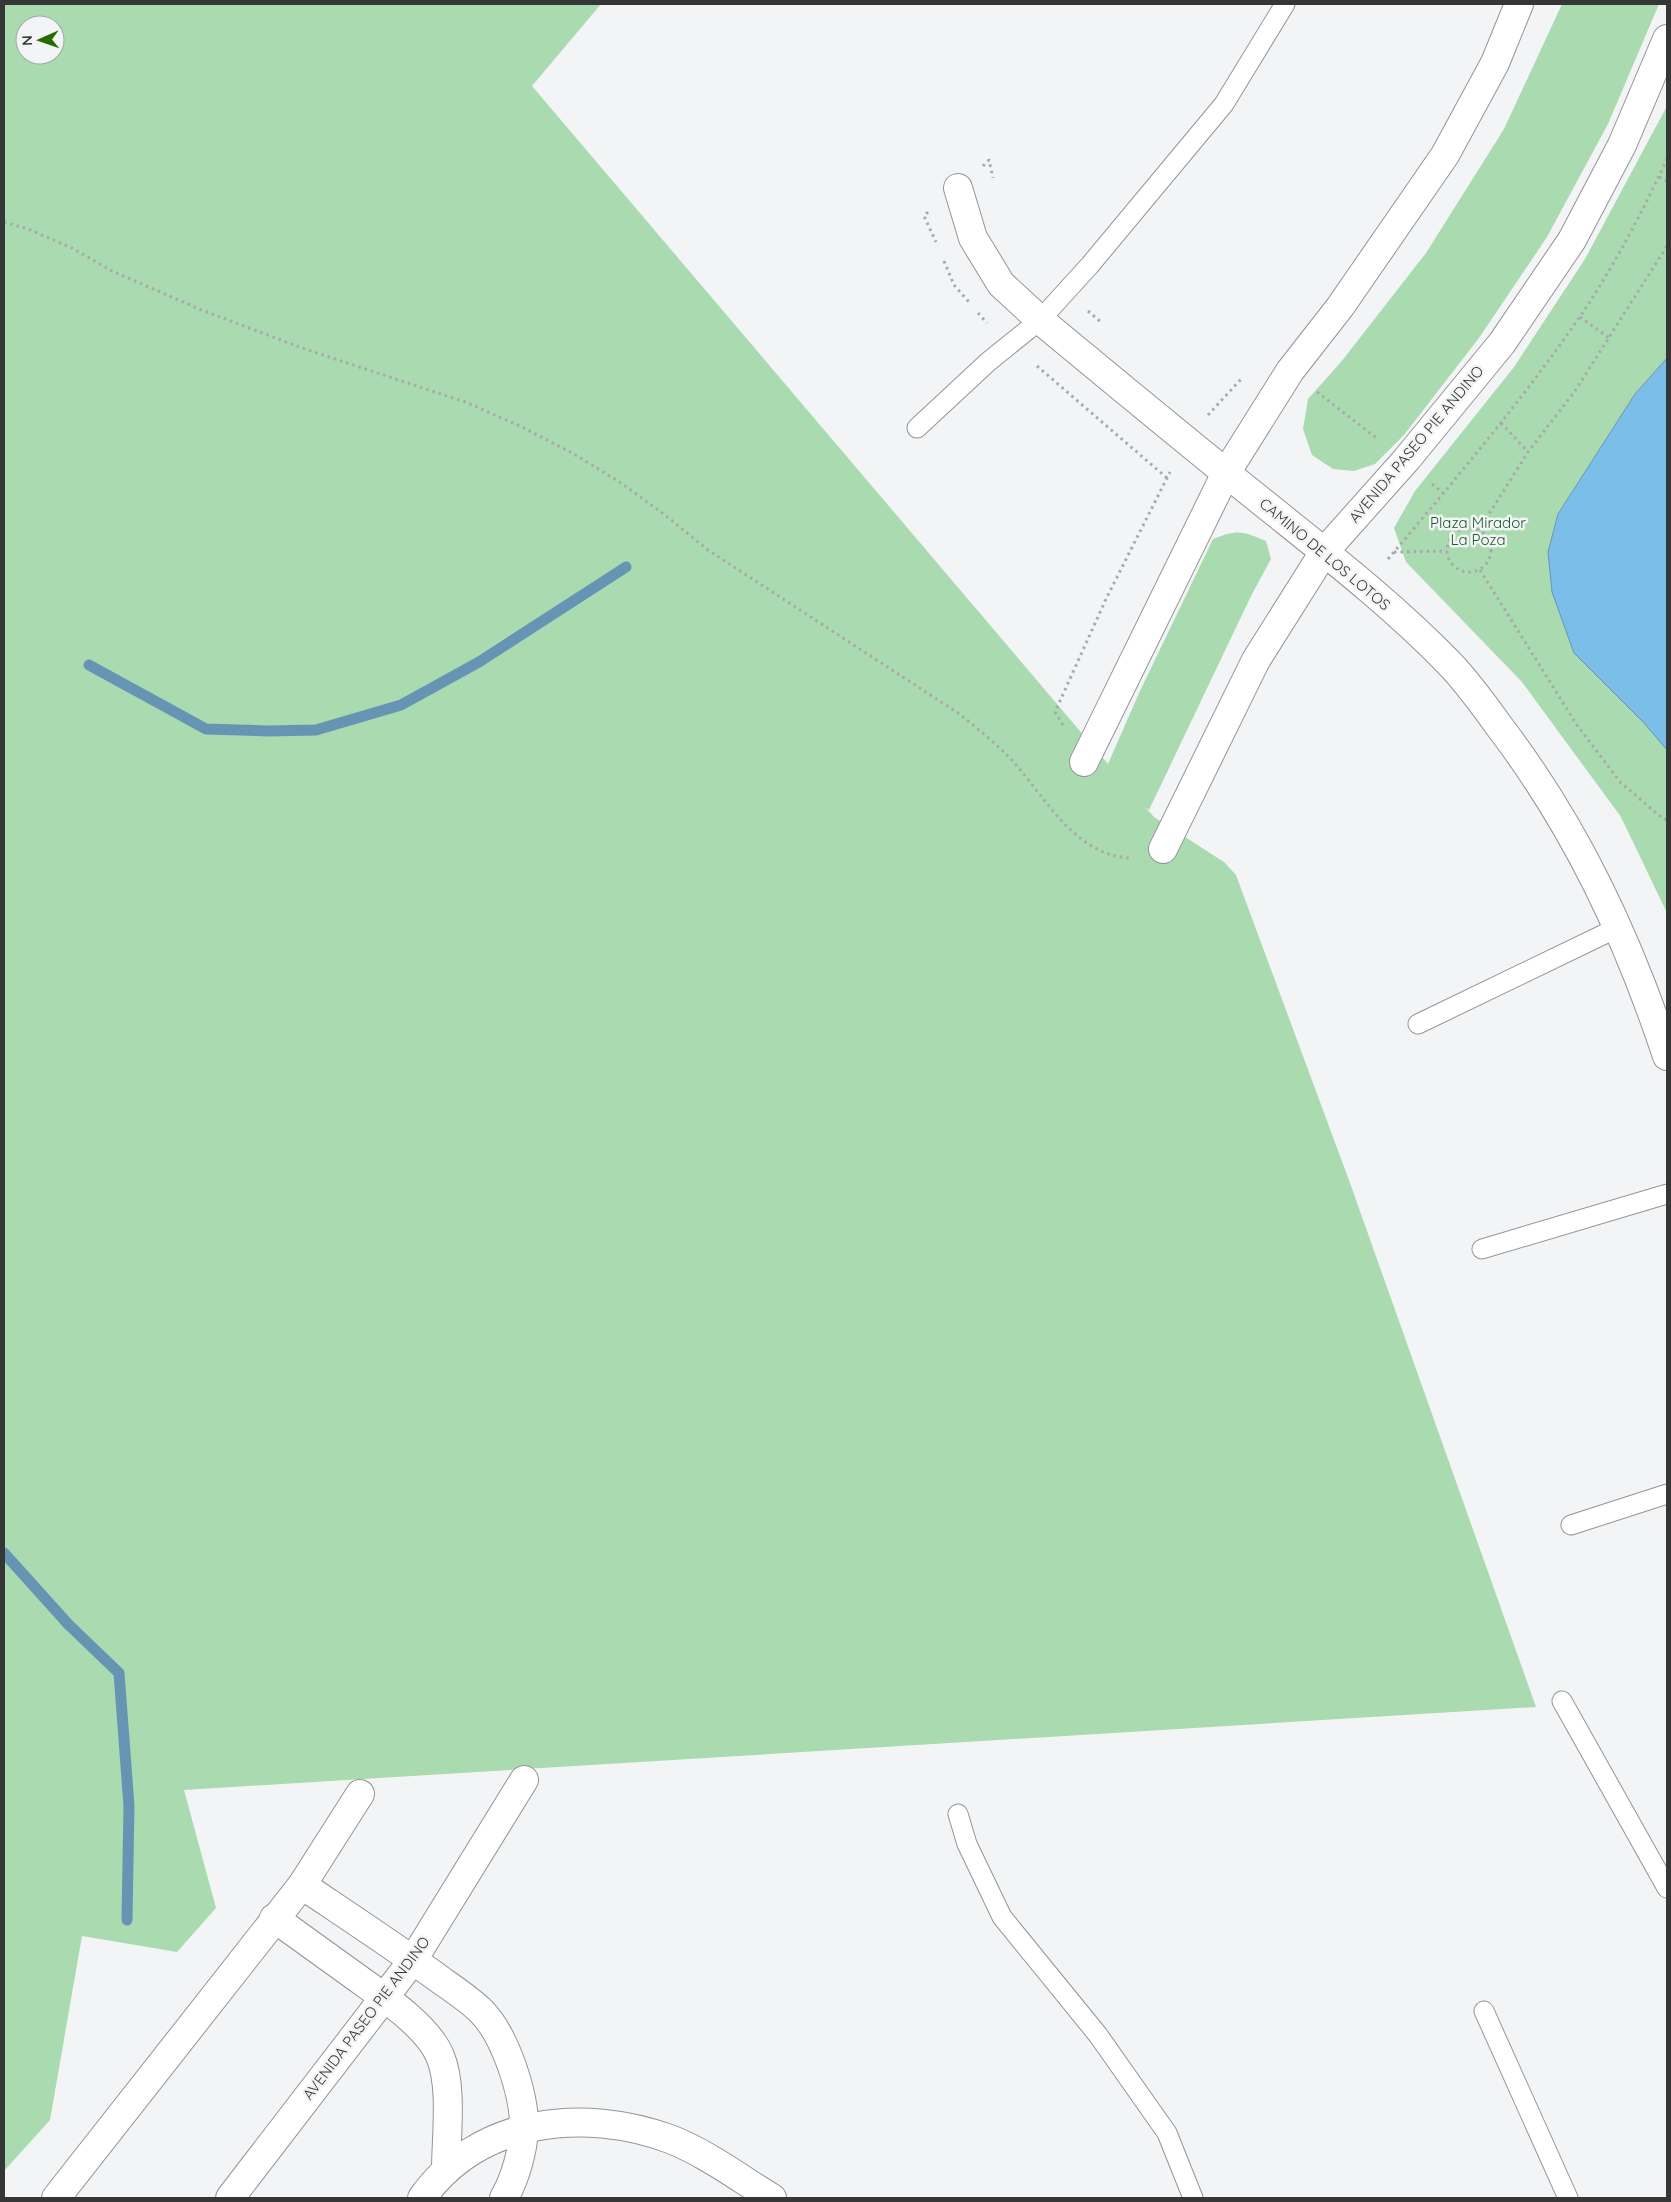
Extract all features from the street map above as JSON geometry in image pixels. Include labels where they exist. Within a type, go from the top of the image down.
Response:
[{"type":"street","points":[[1084,762],[1226,473],[1290,371],[1340,307],[1445,155],[1495,63],[1519,4]]},
{"type":"street","name":"AVENIDA PASEO PIE ANDINO","points":[[1163,849],[1256,660],[1324,552],[1406,460],[1502,343],[1572,240],[1622,145],[1667,39]]},
{"type":"street","name":"CAMINO DE LOS LOTOS","points":[[958,188],[973,238],[1002,284],[1040,320],[1366,585],[1450,665],[1519,753],[1550,799],[1587,862],[1619,927],[1647,995],[1667,1056]]},
{"type":"street","name":"AVENIDA PASEO PIE ANDINO","points":[[230,2198],[413,1960],[524,1780]]},
{"type":"street","points":[[56,2198],[274,1918],[302,1885],[360,1794]]},
{"type":"street","points":[[302,1885],[413,1960],[481,2010],[500,2038],[515,2076],[521,2098],[524,2129],[520,2153],[509,2189],[504,2198]]},
{"type":"street","points":[[274,1918],[385,1998],[421,2028],[440,2056],[446,2083],[448,2112],[446,2170]]},
{"type":"street","points":[[422,2198],[446,2170],[470,2152],[495,2138],[524,2129],[561,2123],[598,2123],[635,2128],[671,2139],[704,2155],[772,2198]]},
{"type":"lane","points":[[917,428],[988,362],[1040,320],[1090,265],[1224,104],[1285,4]]},
{"type":"lane","points":[[1418,1024],[1619,927]]},
{"type":"lane","points":[[1482,1249],[1667,1194]]},
{"type":"lane","points":[[1571,1525],[1667,1494]]},
{"type":"lane","points":[[1562,1701],[1667,1888]]},
{"type":"lane","points":[[958,1814],[967,1844],[1002,1916],[1098,2034],[1167,2132],[1193,2198]]},
{"type":"lane","points":[[1484,2011],[1568,2198]]},
{"type":"path","points":[[1366,585],[1501,423],[1580,317],[1639,218],[1667,158]]},
{"type":"path","points":[[1659,177],[1667,181]]},
{"type":"path","points":[[4,222],[28,229],[63,244],[112,271],[207,312],[302,348],[465,402],[520,426],[574,454],[628,489],[708,550],[958,713],[1009,757],[1051,809],[1086,844],[1100,852],[1116,857],[1148,856],[1163,849]]},
{"type":"path","points":[[1479,530],[1528,452],[1575,391],[1667,246]]},
{"type":"path","points":[[1580,317],[1609,338]]},
{"type":"path","points":[[1290,371],[1406,460],[1443,493]]},
{"type":"path","points":[[1501,423],[1528,452]]},
{"type":"path","points":[[1472,528],[1479,530],[1485,533],[1491,546],[1490,560],[1480,570],[1473,572],[1458,569],[1452,565],[1447,550],[1448,543],[1457,531],[1472,528]]},
{"type":"path","points":[[1394,552],[1447,550]]},
{"type":"path","points":[[1480,570],[1582,732],[1620,782],[1662,818],[1667,820]]},
{"type":"green space","points":[[4,4],[601,4],[532,86],[1108,764],[1139,693],[1213,539],[1240,532],[1266,541],[1271,559],[1252,594],[1149,810],[1145,807],[1154,817],[1224,862],[1236,875],[1350,1183],[1536,1707],[184,1790],[216,1908],[177,1952],[82,1936],[50,2120],[4,2171]]},
{"type":"green space","points":[[1562,4],[1659,4],[1608,124],[1547,237],[1479,338],[1404,435],[1375,464],[1354,471],[1333,469],[1312,455],[1303,429],[1308,399],[1341,362],[1426,253],[1504,129]]},
{"type":"green space","name":"Plaza Mirador La Poza","points":[[1667,106],[1667,358],[1635,394],[1558,514],[1548,553],[1644,723],[1667,750],[1667,913],[1621,817],[1522,682],[1406,562],[1394,528],[1415,491],[1514,367],[1585,259]]},
{"type":"water","points":[[1667,358],[1667,750],[1644,723],[1574,653],[1552,592],[1548,552],[1558,514],[1635,394]]},
{"type":"waterway","points":[[89,665],[206,729],[316,730],[401,705],[479,662],[626,567]]},
{"type":"waterway","points":[[4,1553],[68,1624],[119,1673],[129,1806],[127,1920]]}]
